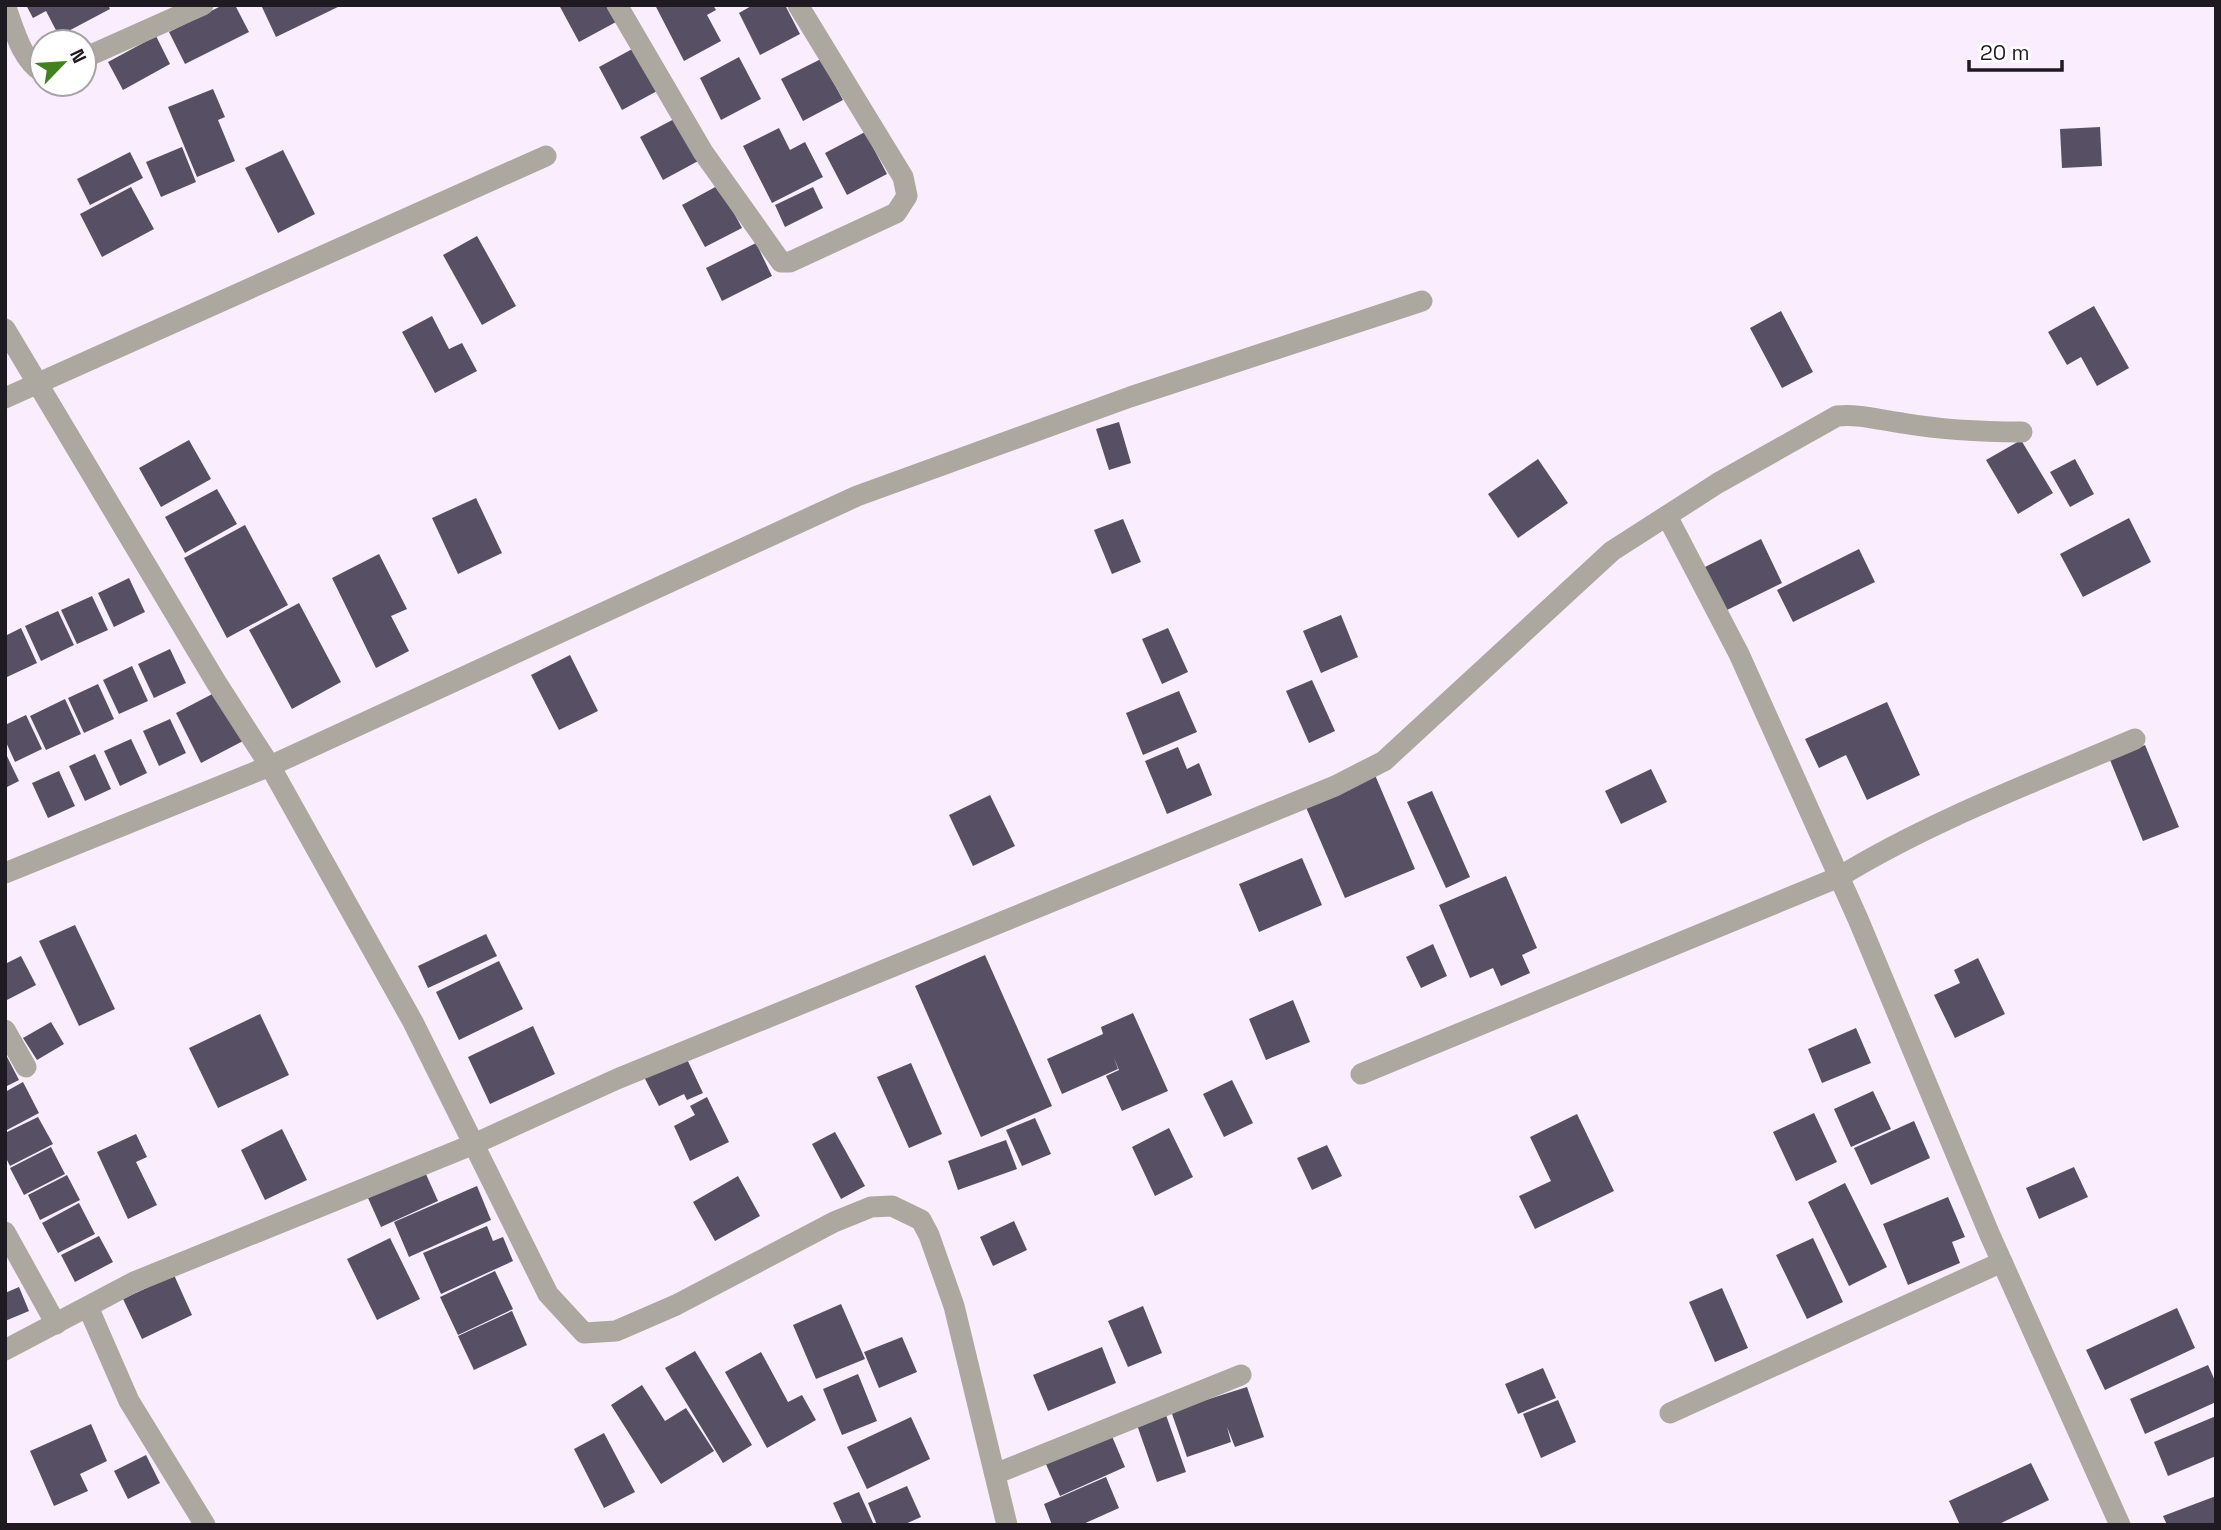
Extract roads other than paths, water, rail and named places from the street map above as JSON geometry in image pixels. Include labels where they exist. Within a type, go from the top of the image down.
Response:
[{"type":"street","points":[[5,5],[18,40],[28,56]]},
{"type":"street","points":[[98,52],[203,5]]},
{"type":"street","points":[[617,5],[703,152],[781,262],[790,262],[896,213],[907,196],[903,177],[798,5]]},
{"type":"street","points":[[5,398],[546,156]]},
{"type":"street","points":[[5,873],[270,765],[857,496],[1130,397],[1422,301]]},
{"type":"street","points":[[5,329],[216,682],[270,765],[413,1022],[548,1294],[584,1333],[616,1331],[676,1305],[834,1222],[871,1207],[892,1206],[921,1220],[954,1306],[1007,1525]]},
{"type":"street","points":[[5,1350],[134,1282],[474,1144],[617,1079],[1335,786],[1384,761],[1612,551],[1718,483],[1838,416],[1860,414],[1900,423],[1974,432],[2022,432]]},
{"type":"street","points":[[1667,516],[1739,654],[1839,877],[2002,1262],[2120,1525]]},
{"type":"street","points":[[1361,1074],[1839,877],[1863,862],[1996,799],[2135,739]]},
{"type":"street","points":[[5,1030],[26,1067]]},
{"type":"street","points":[[5,1232],[56,1324]]},
{"type":"street","points":[[1670,1413],[2002,1262]]},
{"type":"street","points":[[88,1307],[129,1401],[205,1525]]},
{"type":"street","points":[[995,1474],[1241,1375]]}]
